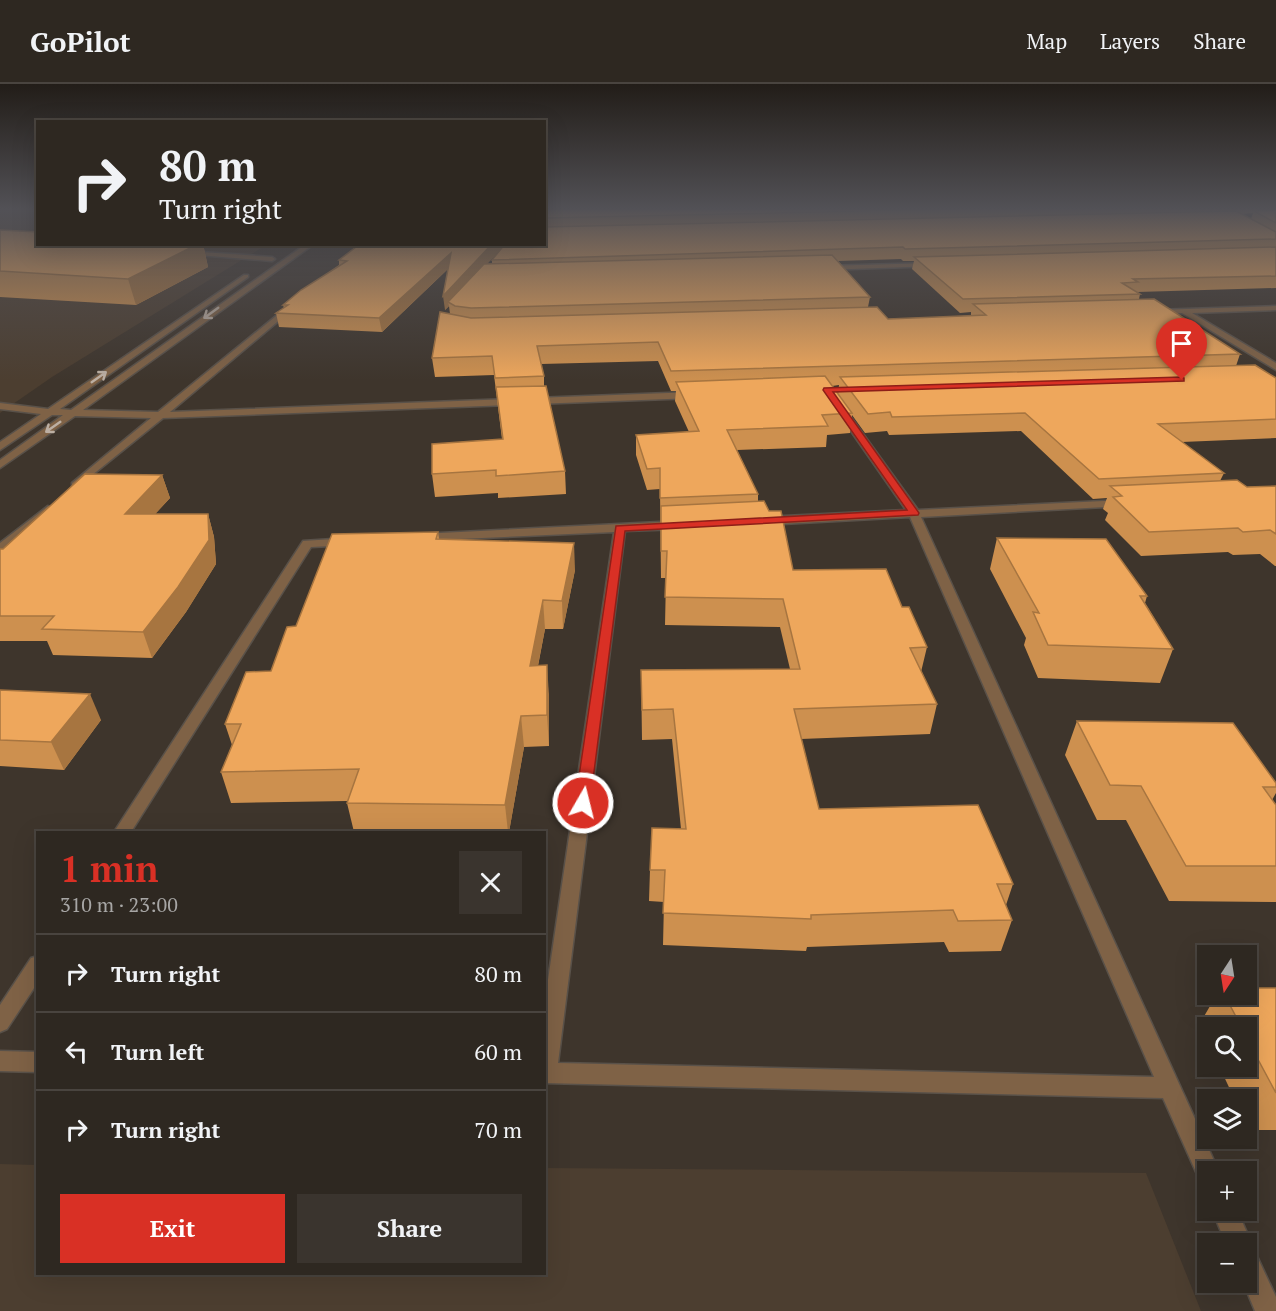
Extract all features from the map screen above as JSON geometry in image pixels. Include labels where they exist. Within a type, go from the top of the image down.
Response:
[{"type":"street","points":[[0,447],[261,266]]},
{"type":"street","points":[[0,465],[277,266]]},
{"type":"street","points":[[814,268],[871,266]]},
{"type":"street","points":[[71,489],[302,296]]},
{"type":"street","points":[[1148,312],[1276,308]]},
{"type":"street","points":[[1183,311],[1276,367]]},
{"type":"street","points":[[827,390],[914,513],[1202,1161]]},
{"type":"street","points":[[0,406],[50,412],[160,415],[708,394]]},
{"type":"street","points":[[749,521],[1136,502]]},
{"type":"street","points":[[0,549],[53,504]]},
{"type":"street","points":[[411,538],[690,524]]},
{"type":"street","points":[[546,1066],[620,528]]},
{"type":"street","points":[[123,831],[307,544],[365,541]]},
{"type":"street","points":[[0,1023],[36,967]]},
{"type":"street","points":[[0,1061],[36,1062]]},
{"type":"street","points":[[546,1073],[1169,1088]]},
{"type":"street","points":[[1257,1285],[1269,1311]]},
{"type":"shaded area","points":[[0,266],[232,266],[52,377],[0,413]]},
{"type":"shaded area","points":[[0,1164],[36,1165],[36,1275],[546,1275],[546,1168],[1146,1173],[1201,1311],[0,1311]]},
{"type":"building","points":[[0,266],[153,266],[128,279],[0,271]]},
{"type":"building","points":[[339,266],[436,266],[379,318],[276,313],[288,305],[283,305],[301,290]]},
{"type":"building","points":[[449,266],[471,266],[443,296]]},
{"type":"building","points":[[482,266],[842,266],[870,297],[471,308],[455,306],[448,302]]},
{"type":"building","points":[[925,266],[1276,266],[1276,276],[1133,279],[1138,282],[1122,283],[1140,294],[963,299]]},
{"type":"building","points":[[1154,299],[1240,354],[671,371],[658,342],[537,346],[544,376],[495,378],[492,356],[432,358],[440,312],[471,318],[877,307],[888,319],[986,315],[973,304]]},
{"type":"building","points":[[1255,365],[1276,378],[1276,419],[1158,424],[1224,473],[1099,479],[1025,413],[892,417],[890,412],[868,414],[840,377]]},
{"type":"building","points":[[825,376],[852,413],[822,415],[828,426],[727,430],[758,494],[660,498],[660,468],[647,469],[636,435],[699,431],[676,382]]},
{"type":"building","points":[[546,386],[565,471],[496,476],[496,470],[432,474],[432,444],[503,439],[496,387]]},
{"type":"building","points":[[85,474],[162,475],[125,514],[208,514],[209,540],[178,587],[143,632],[42,629],[54,616],[0,616],[0,549],[3,549]]},
{"type":"building","points":[[1237,480],[1247,487],[1276,486],[1276,534],[1270,530],[1243,532],[1238,528],[1149,532],[1113,497],[1122,496],[1110,486]]},
{"type":"building","points":[[764,501],[769,511],[781,511],[793,570],[886,569],[902,607],[909,607],[927,647],[910,648],[937,704],[794,709],[819,809],[978,805],[1013,884],[997,884],[1012,920],[958,921],[953,910],[811,915],[811,919],[663,913],[665,870],[650,870],[652,828],[686,829],[673,709],[642,710],[641,670],[800,669],[783,599],[665,597],[667,551],[661,551],[661,506]]},
{"type":"building","points":[[438,532],[436,539],[574,543],[562,601],[543,600],[530,666],[547,665],[547,715],[521,716],[505,805],[347,803],[359,769],[221,772],[241,724],[225,724],[246,672],[271,671],[287,627],[296,626],[332,534]]},
{"type":"building","points":[[997,538],[1106,539],[1147,596],[1140,596],[1173,649],[1048,645],[1033,612],[1039,613]]},
{"type":"building","points":[[0,690],[90,694],[51,742],[0,740]]},
{"type":"building","points":[[1077,721],[1233,723],[1276,783],[1276,787],[1263,787],[1276,805],[1276,866],[1186,866],[1141,786],[1110,785]]},
{"type":"building","points":[[1257,988],[1276,988],[1276,1093],[1257,1058],[1257,1017],[1236,1017],[1230,1005],[1257,1005]]},
{"type":"route","points":[[583,803],[620,528],[914,513],[827,390],[1182,380]]}]
